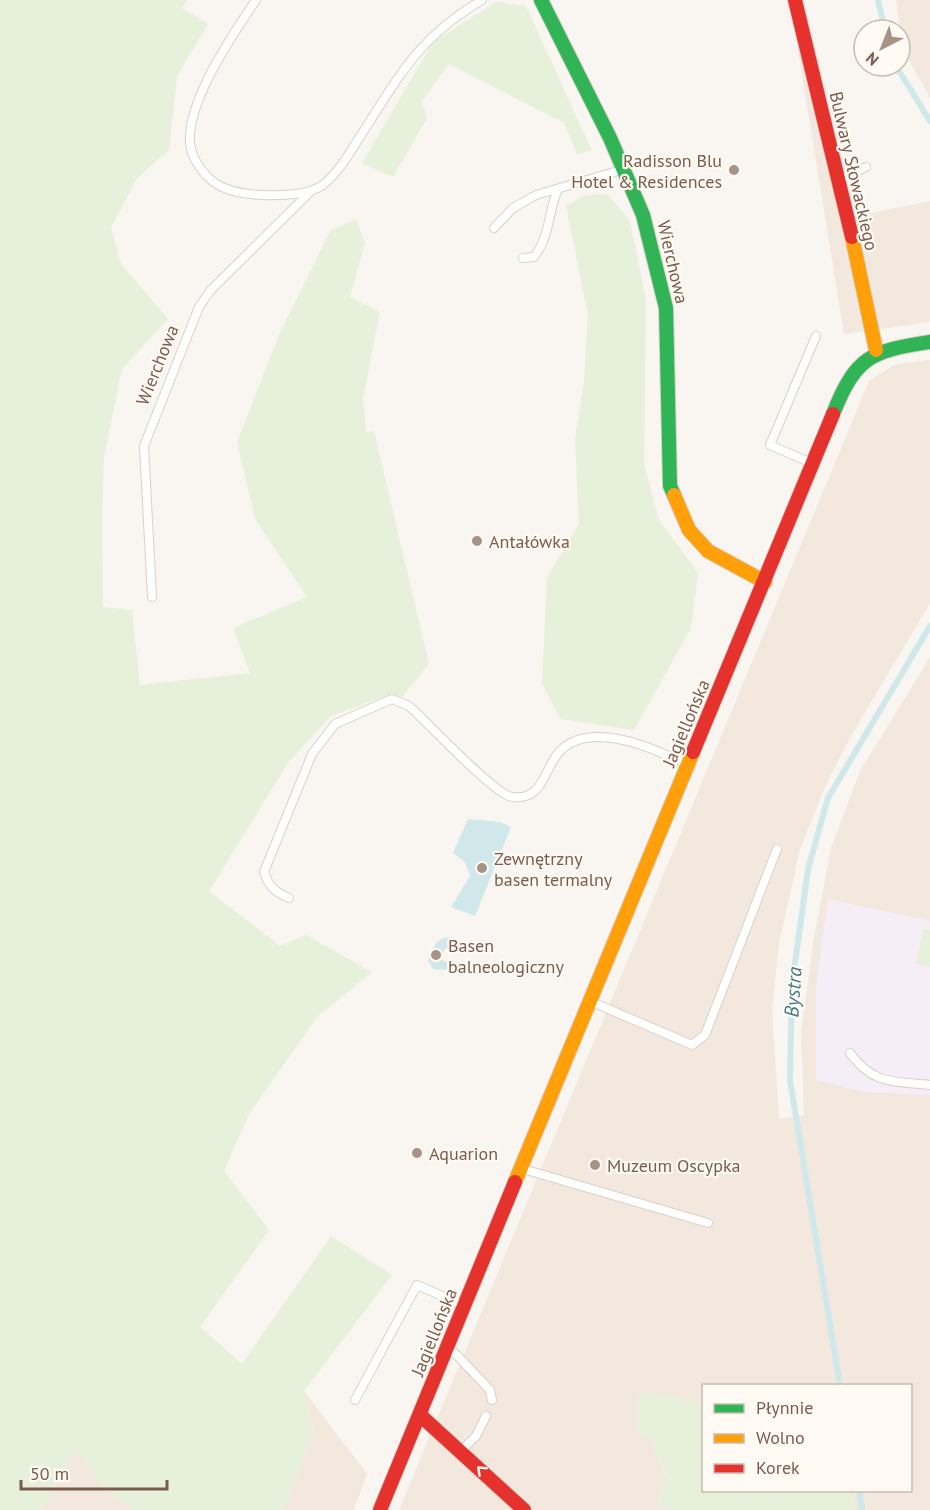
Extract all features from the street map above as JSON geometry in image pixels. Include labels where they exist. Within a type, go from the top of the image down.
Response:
[{"type":"street","name":"Wierchowa","points":[[542,0],[624,170],[643,215],[666,308],[670,486],[688,530],[708,551],[765,582]]},
{"type":"street","name":"Bulwary Słowackiego","points":[[795,0],[840,180],[876,350]]},
{"type":"street","points":[[876,350],[930,342]]},
{"type":"street","name":"Jagiellońska","points":[[380,1510],[814,464],[839,398],[859,365],[876,350]]},
{"type":"street","points":[[420,1415],[524,1510]]},
{"type":"lane","points":[[256,0],[192,112],[188,133],[189,147],[196,164],[209,178],[226,189],[248,194],[296,194],[311,191]]},
{"type":"lane","name":"Wierchowa","points":[[152,597],[143,466],[144,446],[199,307],[210,291],[311,191],[324,184],[341,164],[410,58],[432,34],[482,0]]},
{"type":"lane","points":[[840,180],[866,167]]},
{"type":"lane","points":[[494,228],[513,208],[536,195],[624,170]]},
{"type":"lane","points":[[523,258],[534,257],[541,249],[547,236],[550,208],[558,189]]},
{"type":"lane","points":[[814,464],[770,445],[816,336]]},
{"type":"lane","points":[[289,898],[275,892],[268,884],[264,872],[312,754],[335,724],[392,699],[409,706],[492,786],[510,797],[520,797],[541,787],[561,750],[580,739],[625,739],[651,747],[688,765]]},
{"type":"lane","points":[[590,1002],[692,1044],[705,1035],[777,849]]},
{"type":"lane","points":[[850,1053],[862,1070],[883,1080],[930,1085]]},
{"type":"lane","points":[[521,1169],[708,1223]]},
{"type":"lane","points":[[355,1400],[417,1285],[464,1305]]},
{"type":"lane","points":[[448,1346],[490,1390],[492,1400]]},
{"type":"lane","points":[[461,1451],[476,1436],[486,1416]]},
{"type":"shaded area","points":[[790,0],[857,216],[930,201],[930,322],[844,334]]},
{"type":"shaded area","points":[[896,0],[930,0],[930,98],[912,65],[912,18],[899,18]]},
{"type":"shaded area","points":[[930,360],[930,603],[851,736],[826,785],[800,849],[779,943],[772,1009],[779,1119],[804,1115],[801,1033],[813,943],[831,848],[860,771],[930,657],[930,1510],[855,1510],[851,1492],[912,1492],[912,1384],[702,1384],[702,1403],[640,1392],[635,1427],[652,1443],[666,1477],[658,1502],[671,1510],[399,1510],[869,381],[896,364]]},
{"type":"shaded area","points":[[828,899],[930,921],[930,1095],[864,1092],[816,1080],[816,988]]},
{"type":"shaded area","points":[[304,1391],[367,1474],[354,1510],[283,1510],[314,1432]]},
{"type":"shaded area","points":[[77,1447],[102,1488],[134,1510],[42,1510]]},
{"type":"green space","points":[[0,0],[187,0],[182,8],[208,24],[177,76],[169,150],[137,178],[111,228],[121,264],[168,319],[122,369],[104,457],[103,607],[132,610],[140,685],[250,673],[233,628],[307,597],[255,519],[237,442],[279,335],[330,231],[356,219],[365,243],[350,297],[380,312],[363,398],[366,432],[374,431],[429,664],[402,697],[389,695],[331,716],[288,763],[209,891],[280,946],[306,935],[372,972],[317,1017],[249,1114],[224,1171],[269,1230],[200,1327],[242,1364],[331,1236],[392,1275],[304,1391],[314,1432],[283,1510],[134,1510],[102,1488],[77,1448],[42,1510],[0,1510]]},
{"type":"green space","points":[[496,2],[526,6],[592,151],[577,154],[564,123],[449,64],[422,101],[427,118],[393,177],[362,163],[433,42]]},
{"type":"green space","points":[[607,194],[630,221],[646,299],[644,464],[659,520],[698,573],[691,628],[634,730],[561,719],[542,684],[547,578],[579,524],[575,440],[584,381],[588,315],[566,206],[585,195]]},
{"type":"green space","points":[[923,929],[930,930],[930,967],[916,964]]},
{"type":"green space","points":[[640,1391],[702,1403],[702,1492],[851,1492],[855,1510],[671,1510],[658,1502],[666,1476],[652,1443],[635,1427]]},
{"type":"water","name":"Zewnętrzny basen termalny","points":[[468,819],[500,822],[511,827],[475,916],[451,907],[470,876],[465,862],[453,853]]},
{"type":"water","name":"Basen balneologiczny","points":[[448,937],[458,941],[462,949],[457,952],[445,948],[440,959],[447,962],[452,960],[455,966],[446,970],[433,969],[428,961],[433,949],[440,940]]},
{"type":"waterway","name":"Bystra","points":[[878,0],[882,18]]},
{"type":"waterway","name":"Bystra","points":[[903,78],[930,121]]},
{"type":"waterway","name":"Bystra","points":[[840,1384],[790,1080],[792,985],[808,869],[828,798],[930,626]]},
{"type":"waterway","name":"Bystra","points":[[859,1492],[862,1510]]},
{"type":"traffic: fast","points":[[541,0],[610,138],[643,215],[666,308],[670,486],[674,495]]},
{"type":"traffic: fast","points":[[833,414],[850,380],[858,368],[868,360],[879,353],[930,342]]},
{"type":"traffic: slow","points":[[852,237],[876,350]]},
{"type":"traffic: slow","points":[[674,495],[689,530],[708,551],[765,582]]},
{"type":"traffic: slow","points":[[515,1182],[693,752]]},
{"type":"traffic: jam","points":[[795,0],[852,237]]},
{"type":"traffic: jam","points":[[693,752],[833,414]]},
{"type":"traffic: jam","points":[[380,1510],[515,1182]]},
{"type":"traffic: jam","points":[[420,1415],[524,1510]]},
{"type":"place","name":"Radisson Blu Hotel & Residences","points":[[734,170]]},
{"type":"place","name":"Antałówka","points":[[477,541]]},
{"type":"place","name":"Zewnętrzny basen termalny","points":[[482,868]]},
{"type":"place","name":"Basen balneologiczny","points":[[436,955]]},
{"type":"place","name":"Aquarion","points":[[417,1153]]},
{"type":"place","name":"Muzeum Oscypka","points":[[595,1165]]}]
